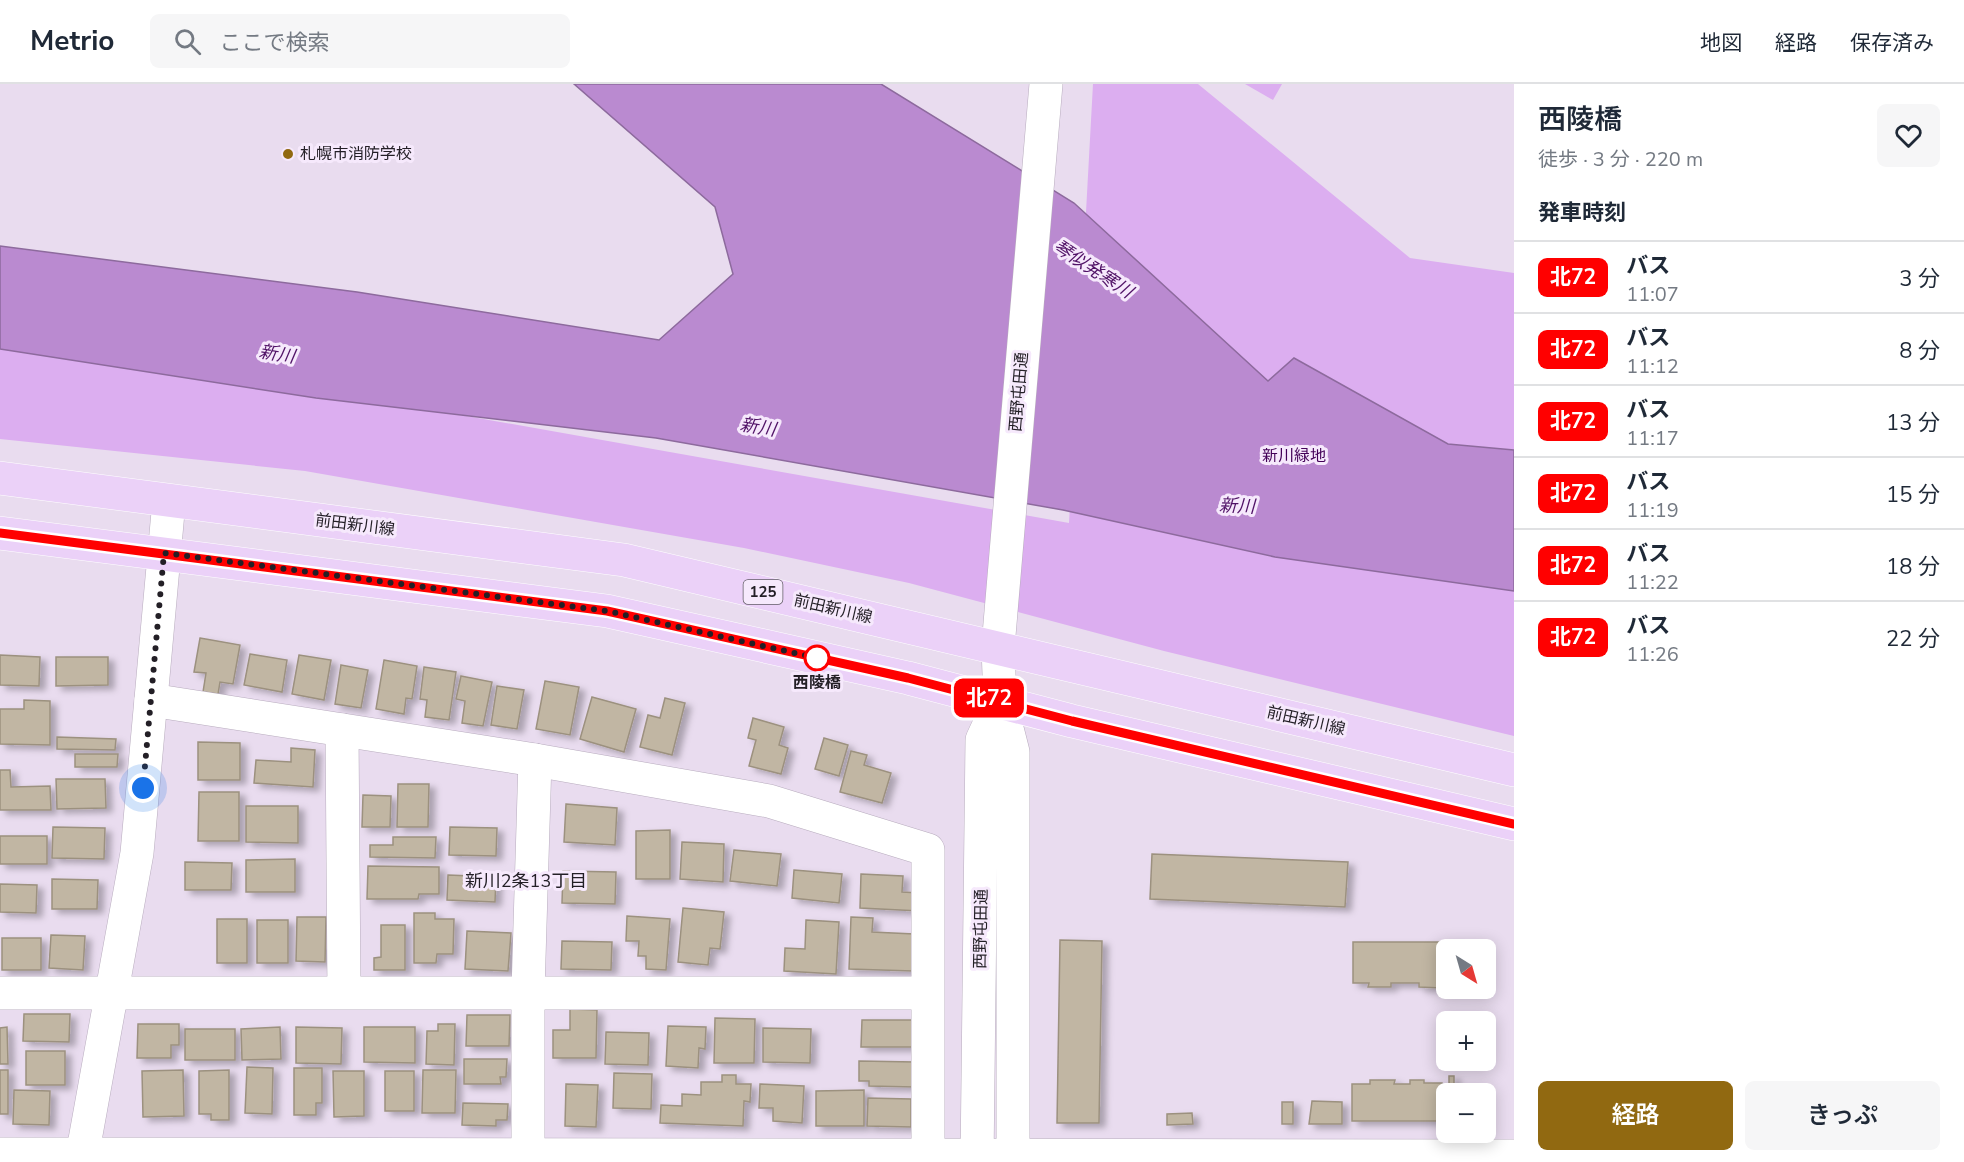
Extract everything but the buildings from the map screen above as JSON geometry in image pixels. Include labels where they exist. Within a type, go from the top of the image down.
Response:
[{"type":"main road","name":"前田新川線","points":[[0,478],[624,560],[1514,770]]},
{"type":"main road","points":[[0,533],[607,611],[1000,700],[1072,721],[1514,824]]},
{"type":"street","name":"西野屯田通","points":[[1013,1158],[1014,752],[1000,700],[998,647],[1046,84]]},
{"type":"street","points":[[81,1158],[137,853],[169,501]]},
{"type":"street","points":[[151,700],[535,760],[769,801],[928,850],[928,1155]]},
{"type":"street","name":"西野屯田通","points":[[977,1158],[982,740],[1000,700]]},
{"type":"street","points":[[342,730],[344,992]]},
{"type":"street","points":[[528,1154],[528,991],[535,760]]},
{"type":"street","points":[[0,993],[528,991],[927,993]]},
{"type":"street","points":[[0,1154],[81,1158],[528,1154],[928,1155],[977,1158],[1215,1159],[1514,1156]]},
{"type":"green space","name":"新川緑地","points":[[1093,84],[1198,84],[1410,258],[1514,273],[1514,736],[1164,651],[909,583],[744,548],[305,471],[0,439],[0,333],[1069,523]]},
{"type":"green space","points":[[1245,84],[1282,84],[1273,100]]},
{"type":"water","points":[[574,84],[881,84],[1074,203],[1268,381],[1294,358],[1448,444],[1514,450],[1514,591],[1275,557],[1063,510],[656,438],[316,398],[0,349],[0,246],[357,292],[659,340],[733,274],[715,207]]},
{"type":"bus line","name":"北72","points":[[0,533],[607,611],[908,678],[1000,700],[1072,721],[1514,824]]},
{"type":"place","name":"札幌市消防学校","points":[[288,154]]},
{"type":"place","name":"西陵橋","points":[[817,658]]},
{"type":"district","name":"新川2条13丁目","points":[[526,881]]},
{"type":"route","points":[[143,788],[164,553],[607,611],[817,658]]},
{"type":"water label","name":"琴似発寒川","points":[[1093,269]]},
{"type":"water label","name":"新川","points":[[277,354]]},
{"type":"water label","name":"新川","points":[[758,427]]},
{"type":"water label","name":"新川","points":[[1237,506]]}]
